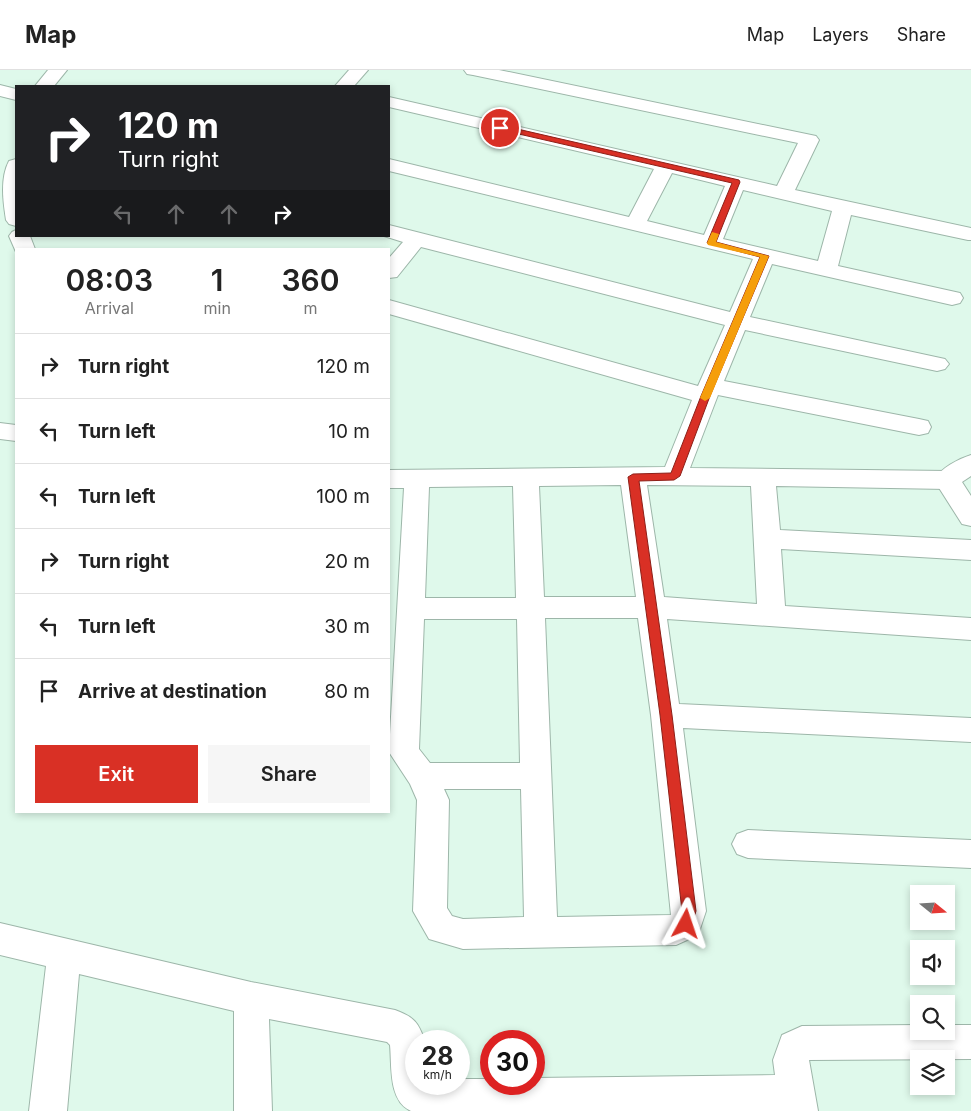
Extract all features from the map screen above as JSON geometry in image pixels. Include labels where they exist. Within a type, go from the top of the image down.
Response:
[{"type":"street","points":[[45,85],[58,70]]},
{"type":"street","points":[[345,85],[359,70]]},
{"type":"street","points":[[473,70],[809,140],[784,193]]},
{"type":"street","points":[[0,90],[15,95]]},
{"type":"street","points":[[390,102],[968,234]]},
{"type":"street","points":[[390,183],[396,166],[765,256],[952,298]]},
{"type":"street","points":[[634,224],[666,166]]},
{"type":"street","points":[[15,169],[11,186],[6,195],[15,218]]},
{"type":"street","points":[[711,243],[736,182]]},
{"type":"street","points":[[826,270],[843,207]]},
{"type":"street","points":[[390,231],[737,322],[937,364]]},
{"type":"street","points":[[390,271],[416,239]]},
{"type":"street","points":[[674,476],[765,256]]},
{"type":"street","points":[[390,307],[708,391],[919,427]]},
{"type":"street","points":[[0,431],[15,433]]},
{"type":"street","points":[[633,477],[666,715],[689,911],[686,924],[676,930],[541,933],[463,934],[441,928],[430,911],[433,800],[422,776],[404,752],[410,609],[403,480],[674,476],[947,480],[971,464]]},
{"type":"street","points":[[764,477],[772,615]]},
{"type":"street","points":[[526,478],[541,933]]},
{"type":"street","points":[[947,480],[971,517]]},
{"type":"street","points":[[768,539],[971,550]]},
{"type":"street","points":[[410,609],[650,607],[971,628]]},
{"type":"street","points":[[666,715],[971,730]]},
{"type":"street","points":[[422,776],[536,776]]},
{"type":"street","points":[[748,844],[971,854]]},
{"type":"street","points":[[0,939],[251,999],[394,1027],[405,1035],[408,1043],[412,1089],[419,1096],[429,1098],[798,1102],[791,1060],[795,1047],[802,1043],[971,1042]]},
{"type":"street","points":[[48,1111],[64,954]]},
{"type":"street","points":[[251,999],[252,1111]]},
{"type":"slow traffic","points":[[705,398],[765,256],[711,243],[715,234]]},
{"type":"route","points":[[500,128],[736,182],[711,243],[765,256],[674,476],[633,477],[666,715],[689,911],[686,924]]}]
